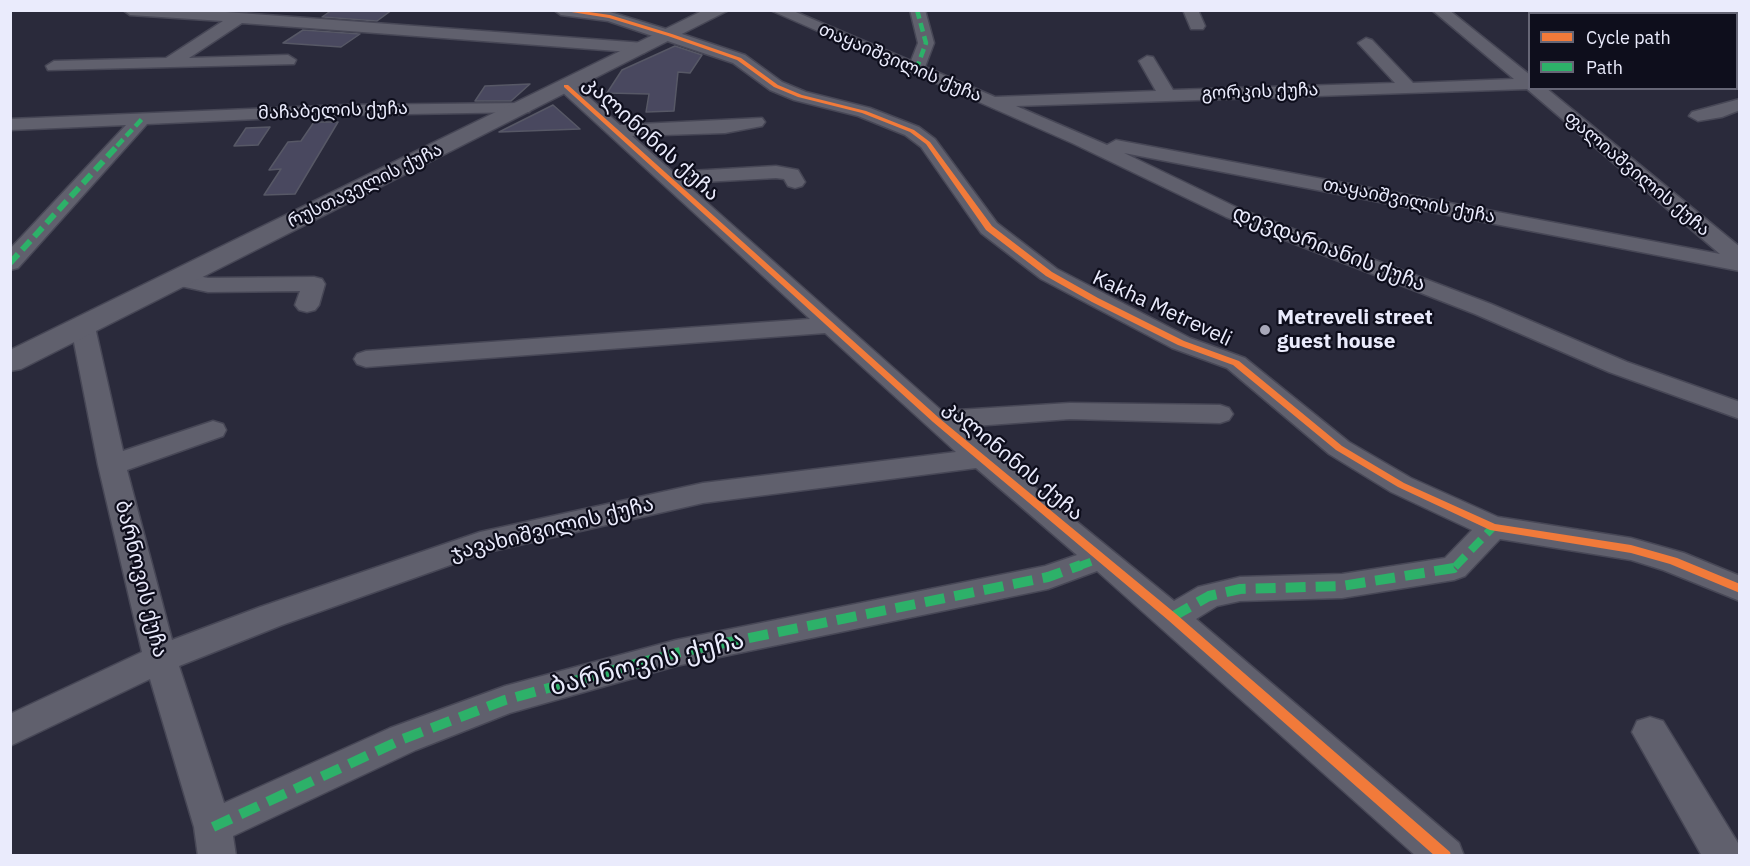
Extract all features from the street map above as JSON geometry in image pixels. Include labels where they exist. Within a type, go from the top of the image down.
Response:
[{"type":"main road","name":"რუსთაველის ქუჩა","points":[[10,362],[720,10]]},
{"type":"street","points":[[130,10],[195,13],[237,19],[644,48]]},
{"type":"street","points":[[561,10],[610,16],[678,31]]},
{"type":"street","points":[[632,10],[678,31]]},
{"type":"street","name":"თაყაიშვილის ქუჩა","points":[[777,10],[991,101]]},
{"type":"street","points":[[916,70],[926,43],[917,10]]},
{"type":"street","points":[[1190,10],[1197,26]]},
{"type":"street","points":[[1439,10],[1528,83]]},
{"type":"street","points":[[425,32],[436,18]]},
{"type":"street","points":[[170,63],[237,19]]},
{"type":"street","name":"Kakha Metreveli","points":[[678,31],[739,59],[776,86],[800,96],[864,112],[912,131],[928,143],[989,228],[1049,274],[1181,343],[1236,363],[1339,448],[1401,485],[1493,527],[1631,549],[1673,561],[1740,589]]},
{"type":"street","points":[[1366,43],[1409,88]]},
{"type":"street","points":[[54,66],[288,60]]},
{"type":"street","points":[[1147,61],[1168,96]]},
{"type":"street","name":"გორკის ქუჩა","points":[[991,101],[1528,84]]},
{"type":"street","name":"კალინინის ქუჩა","points":[[566,86],[936,420],[1172,617],[1445,855]]},
{"type":"street","name":"ფალიაშვილის ქუჩა","points":[[1537,90],[1740,262]]},
{"type":"street","name":"დევდარიანის ქუჩა","points":[[991,101],[1079,139],[1233,213],[1483,309],[1618,367],[1740,411]]},
{"type":"street","points":[[1698,116],[1716,113],[1740,104]]},
{"type":"street","name":"მაჩაბელის ქუჩა","points":[[10,125],[369,110],[523,108]]},
{"type":"street","points":[[10,263],[142,119]]},
{"type":"street","points":[[616,132],[725,127],[756,122]]},
{"type":"street","name":"თაყაიშვილის ქუჩა","points":[[1079,139],[1740,262]]},
{"type":"street","points":[[668,178],[776,172],[791,174],[795,182]]},
{"type":"street","points":[[179,279],[208,285],[314,284],[307,305]]},
{"type":"street","points":[[366,358],[830,325]]},
{"type":"street","name":"ბარნოვის ქუჩა","points":[[82,327],[112,465],[160,659],[215,841],[403,739],[505,700],[676,653],[1048,577],[1101,558]]},
{"type":"street","points":[[936,420],[1070,411],[1220,414]]},
{"type":"street","points":[[112,465],[213,430]]},
{"type":"street","name":"ჯავახიშვილის ქუჩა","points":[[10,731],[160,659],[271,616],[480,543],[704,493],[980,458]]},
{"type":"street","points":[[1172,617],[1209,596],[1240,589],[1342,586],[1454,568],[1493,527]]},
{"type":"street","points":[[1650,732],[1724,855]]},
{"type":"building","points":[[332,10],[392,10],[377,21],[322,17]]},
{"type":"building","points":[[303,30],[360,34],[341,47],[283,43]]},
{"type":"building","points":[[675,46],[702,55],[690,73],[678,72],[674,111],[646,112],[649,94],[607,93],[622,70]]},
{"type":"building","points":[[530,84],[511,101],[475,101],[485,86]]},
{"type":"building","points":[[553,105],[580,129],[499,132]]},
{"type":"building","points":[[314,122],[338,122],[295,194],[264,195],[281,169],[269,170],[288,142],[301,141]]},
{"type":"building","points":[[270,127],[258,145],[234,146],[246,128]]},
{"type":"marked path","points":[[916,70],[926,43],[917,10]]},
{"type":"marked path","points":[[10,263],[142,119]]},
{"type":"marked path","points":[[1172,617],[1209,596],[1240,589],[1342,586],[1454,568],[1493,527]]},
{"type":"marked path","points":[[213,827],[403,739],[505,700],[676,653],[1048,577],[1101,558]]},
{"type":"cycle path","points":[[561,10],[610,17],[670,35],[739,59],[776,86],[800,96],[864,112],[912,131],[928,143],[989,228],[1049,274],[1181,343],[1236,363],[1339,448],[1401,485],[1493,527],[1631,549],[1673,561],[1740,589]]},
{"type":"cycle path","points":[[566,86],[936,420],[1172,617],[1445,856]]},
{"type":"place","name":"Metreveli street guest house","points":[[1265,330]]}]
